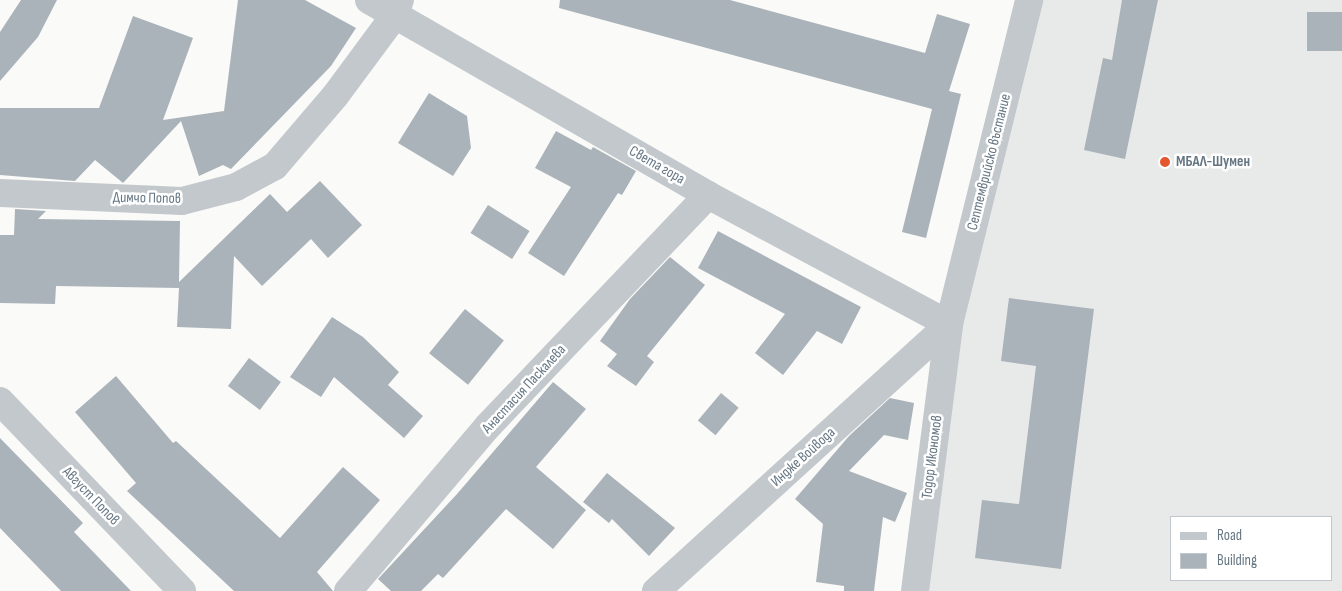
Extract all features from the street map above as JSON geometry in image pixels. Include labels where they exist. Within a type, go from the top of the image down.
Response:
[{"type":"street","name":"Света гора","points":[[369,0],[398,8],[708,195],[949,324]]},
{"type":"street","name":"Септемврийско въстание","points":[[949,324],[1029,0]]},
{"type":"street","name":"Димчо Попов","points":[[0,193],[182,201],[236,187],[275,166],[335,96],[398,8]]},
{"type":"street","name":"Анастасия Паскалева","points":[[348,591],[488,426],[708,195]]},
{"type":"street","name":"Индже Войвода","points":[[656,591],[949,324]]},
{"type":"street","name":"Тодор Икономов","points":[[916,591],[949,324]]},
{"type":"street","name":"Август Попов","points":[[0,401],[182,591]]},
{"type":"shaded area","name":"МБАЛ-Шумен","points":[[1029,0],[1342,0],[1342,591],[915,591],[949,324]]},
{"type":"building","points":[[21,0],[57,0],[38,37],[0,81],[0,32]]},
{"type":"building","points":[[238,0],[305,0],[356,28],[331,66],[231,169],[223,165],[199,176],[181,121],[123,183],[95,160],[75,181],[0,175],[0,108],[99,108],[133,16],[193,38],[163,120],[224,111]]},
{"type":"building","points":[[560,0],[730,0],[925,53],[937,14],[970,24],[949,91],[961,94],[926,238],[902,232],[932,109],[559,8]]},
{"type":"building","points":[[1122,0],[1158,0],[1125,159],[1084,150],[1103,58],[1112,60]]},
{"type":"building","points":[[1307,12],[1342,12],[1342,51],[1307,51]]},
{"type":"building","points":[[429,93],[467,116],[471,148],[453,176],[398,143]]},
{"type":"building","points":[[556,131],[591,150],[593,147],[636,171],[622,195],[618,193],[564,276],[528,253],[571,187],[535,168]]},
{"type":"building","points":[[320,181],[362,225],[328,258],[311,239],[262,286],[234,256],[231,329],[177,327],[179,288],[56,286],[55,304],[0,303],[0,235],[14,235],[15,209],[46,211],[38,219],[180,221],[179,282],[270,194],[287,212]]},
{"type":"building","points":[[488,205],[530,231],[512,259],[471,233]]},
{"type":"building","points":[[718,231],[861,307],[842,344],[817,331],[783,375],[755,353],[785,314],[698,268]]},
{"type":"building","points":[[670,257],[705,285],[647,356],[654,362],[636,386],[607,366],[617,354],[600,341],[630,299]]},
{"type":"building","points":[[1009,298],[1094,309],[1061,569],[975,558],[982,500],[1019,504],[1036,366],[1001,361]]},
{"type":"building","points":[[465,309],[504,340],[468,385],[429,353]]},
{"type":"building","points":[[332,317],[363,337],[399,372],[388,385],[423,416],[404,438],[334,377],[321,397],[290,377]]},
{"type":"building","points":[[249,358],[281,382],[260,410],[228,386]]},
{"type":"building","points":[[116,376],[173,443],[176,441],[280,538],[343,467],[380,500],[317,572],[333,591],[234,591],[127,491],[136,483],[75,412]]},
{"type":"building","points":[[553,382],[586,409],[536,467],[586,510],[553,549],[506,509],[443,578],[438,574],[421,591],[391,591],[378,579],[457,494]]},
{"type":"building","points":[[721,393],[739,408],[715,435],[698,421]]},
{"type":"building","points":[[890,398],[914,403],[908,440],[884,435],[849,471],[907,493],[895,522],[883,517],[874,591],[844,591],[844,586],[816,582],[823,524],[795,499],[849,436]]},
{"type":"building","points":[[0,438],[83,523],[74,532],[131,591],[61,591],[0,528]]},
{"type":"building","points":[[607,473],[675,528],[649,556],[612,519],[609,523],[583,502]]},
{"type":"place","name":"МБАЛ-Шумен","points":[[1165,162]]}]
